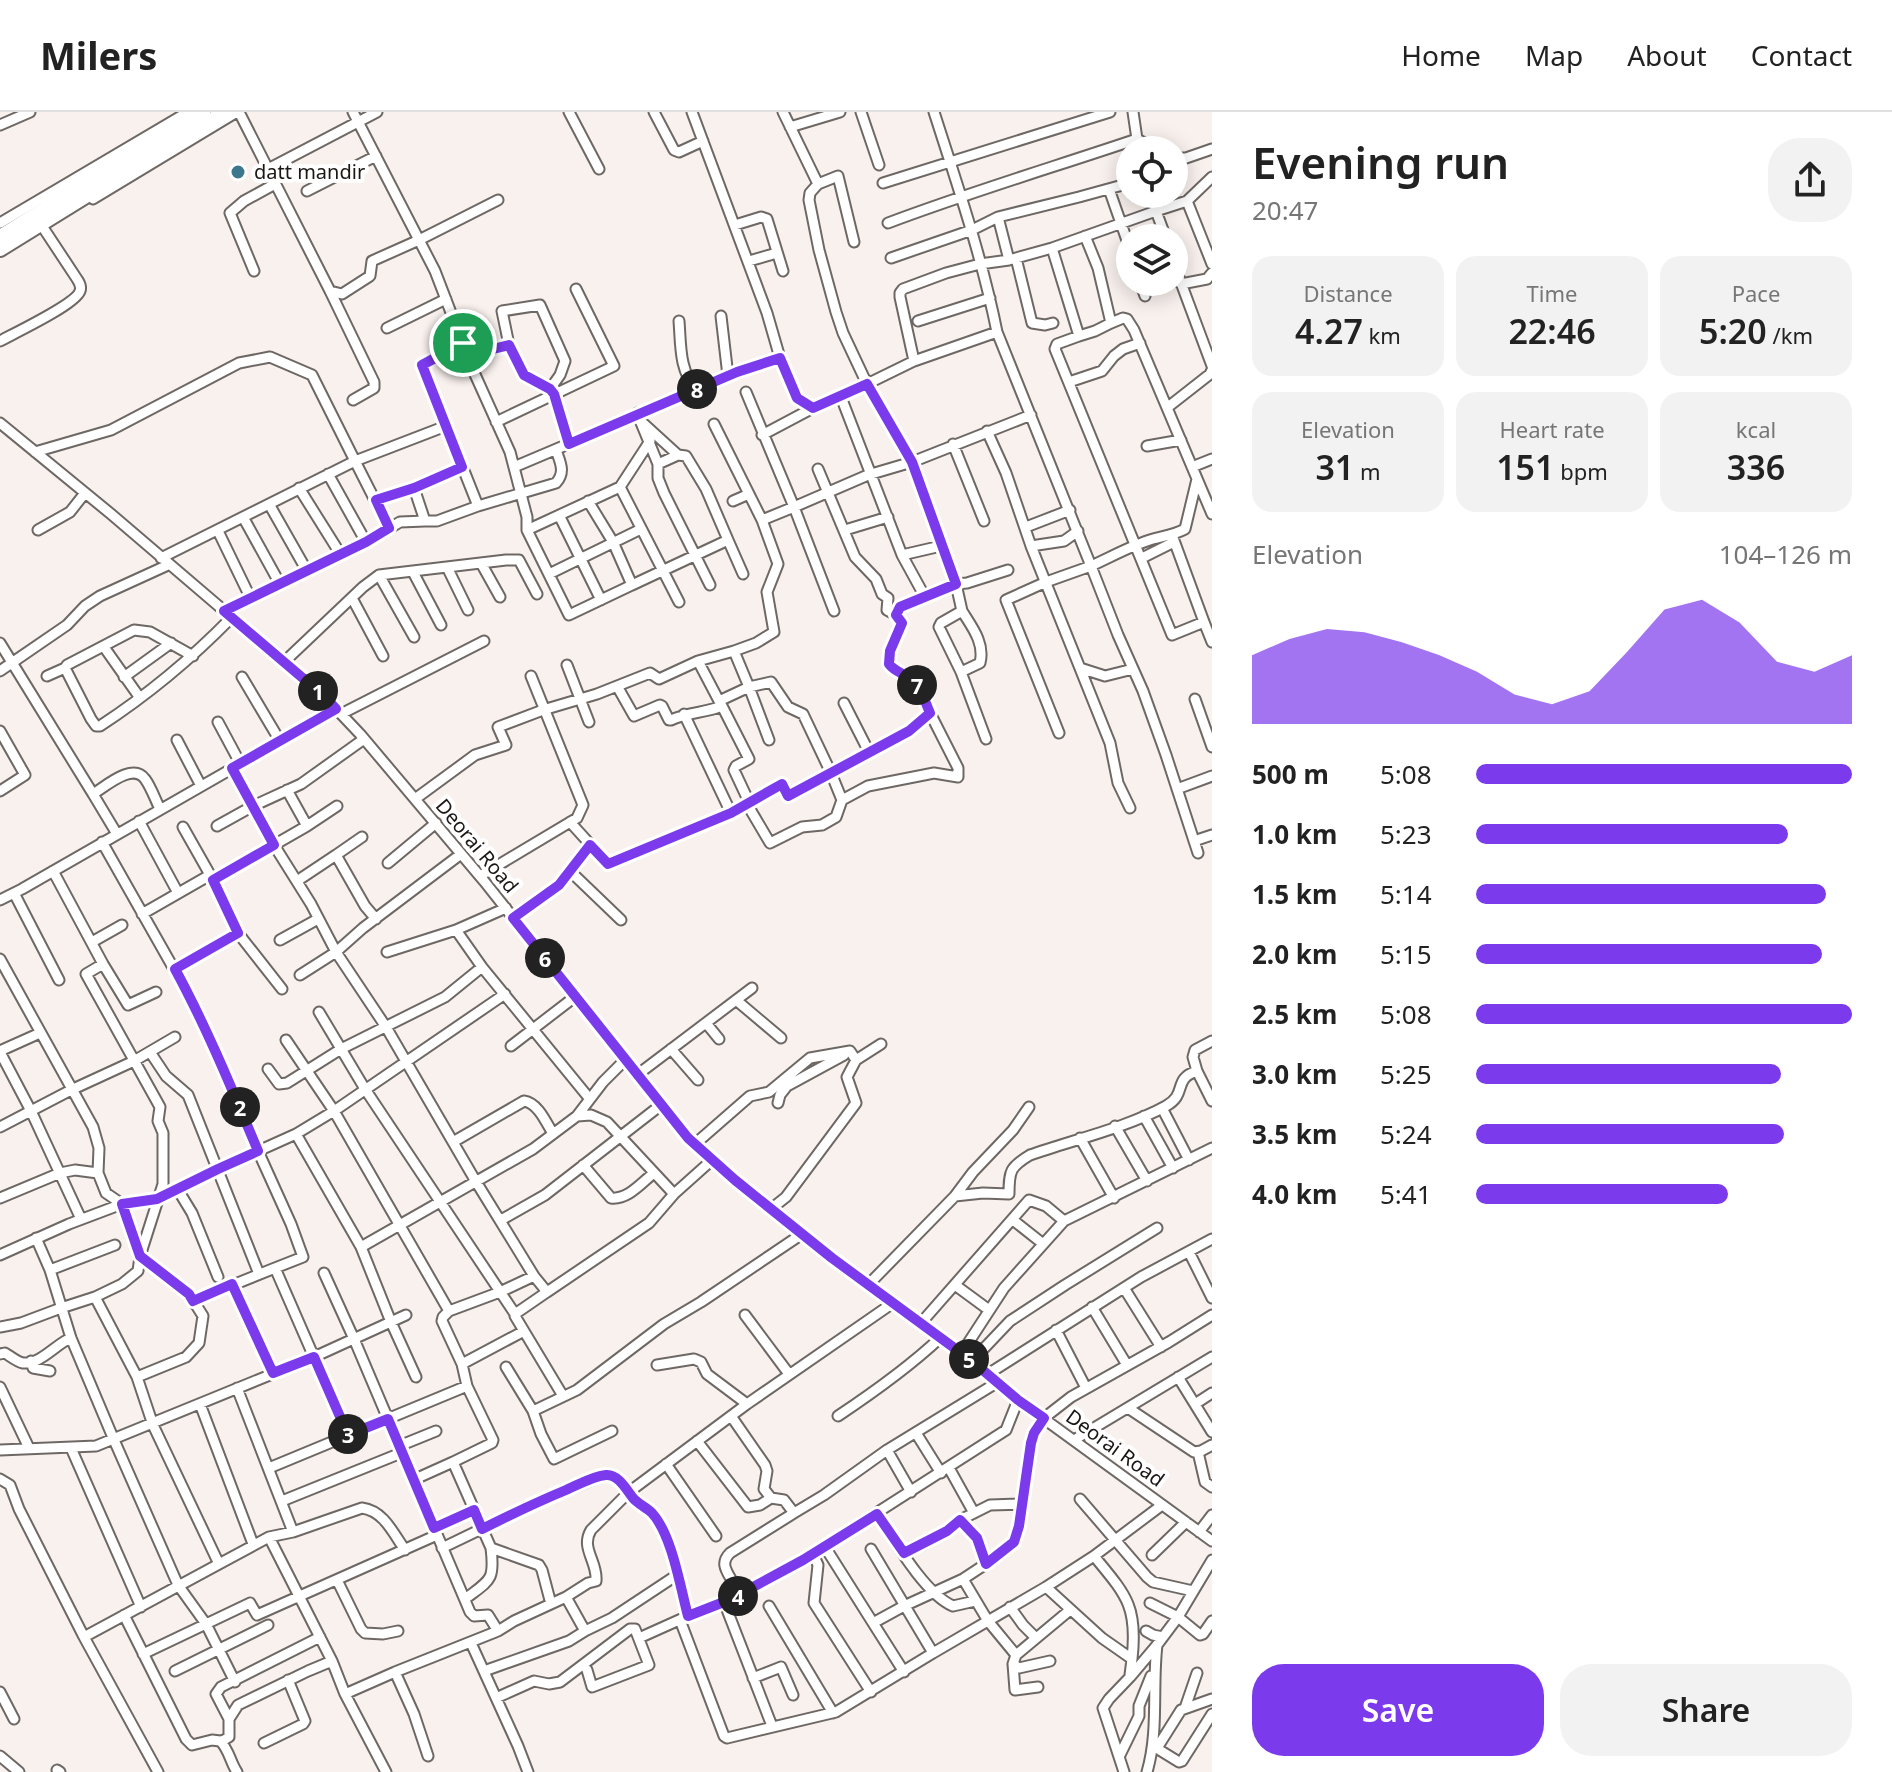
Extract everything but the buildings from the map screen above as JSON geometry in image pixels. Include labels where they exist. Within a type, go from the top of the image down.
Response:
[{"type":"highway","points":[[0,249],[166,141],[203,112]]},
{"type":"highway","points":[[0,237],[166,141],[225,112]]},
{"type":"street","points":[[0,125],[30,112]]},
{"type":"street","points":[[0,223],[188,112]]},
{"type":"street","points":[[0,257],[238,112],[374,382],[371,391],[353,400]]},
{"type":"street","points":[[268,169],[356,117],[377,112]]},
{"type":"street","points":[[569,112],[599,169]]},
{"type":"street","points":[[654,112],[674,150],[679,152],[703,141]]},
{"type":"street","points":[[692,112],[749,261],[780,358],[797,398],[813,408]]},
{"type":"street","points":[[783,112],[818,184]]},
{"type":"street","points":[[790,127],[840,112]]},
{"type":"street","points":[[861,112],[879,165]]},
{"type":"street","points":[[934,112],[972,230],[997,332],[1146,700],[1198,853]]},
{"type":"street","points":[[883,183],[1110,112]]},
{"type":"street","points":[[1133,112],[1137,136]]},
{"type":"street","points":[[356,117],[435,271],[510,452],[527,517],[527,530],[569,615],[728,540]]},
{"type":"street","points":[[888,223],[1116,146]]},
{"type":"street","points":[[1188,157],[1212,149]]},
{"type":"street","points":[[307,191],[376,156]]},
{"type":"street","points":[[854,242],[838,176],[818,184],[810,193],[809,200],[819,250],[843,333],[867,384],[912,462],[956,584],[962,611],[983,652],[980,663],[961,672]]},
{"type":"street","points":[[1188,200],[1212,177]]},
{"type":"street","points":[[254,271],[230,213],[244,201],[275,184]]},
{"type":"street","points":[[891,258],[972,230],[998,217],[1116,187]]},
{"type":"street","points":[[1109,189],[1122,223]]},
{"type":"street","points":[[330,291],[342,294],[370,276],[372,261],[498,200]]},
{"type":"street","points":[[1188,204],[1212,264]]},
{"type":"street","points":[[914,361],[900,293],[903,289],[980,264],[1052,248],[1165,208]]},
{"type":"street","points":[[1156,211],[1161,224]]},
{"type":"street","points":[[735,225],[761,217],[767,219],[783,271]]},
{"type":"street","points":[[998,217],[1032,323],[1053,323]]},
{"type":"street","points":[[0,341],[69,303],[80,291],[77,279],[44,229]]},
{"type":"street","points":[[1085,236],[1098,268],[1111,323]]},
{"type":"street","points":[[1052,248],[1079,336]]},
{"type":"street","points":[[749,261],[777,253]]},
{"type":"street","points":[[1188,283],[1207,279],[1212,273]]},
{"type":"street","points":[[496,422],[552,392],[614,366],[576,289]]},
{"type":"street","points":[[1168,407],[1210,374],[1212,368],[1186,296]]},
{"type":"street","points":[[918,321],[990,298]]},
{"type":"street","points":[[387,328],[446,299]]},
{"type":"street","points":[[552,392],[565,361],[540,305],[502,311],[509,345],[524,375],[552,392],[569,444]]},
{"type":"street","points":[[721,316],[728,376]]},
{"type":"street","points":[[1204,622],[1172,635],[1170,633],[1055,346],[1127,319],[1168,407],[1212,514]]},
{"type":"street","points":[[679,321],[686,379],[696,390]]},
{"type":"street","points":[[762,435],[914,361],[997,332]]},
{"type":"street","points":[[463,343],[422,365],[478,506]]},
{"type":"street","points":[[1069,382],[1102,371],[1123,349],[1140,343]]},
{"type":"street","points":[[468,355],[509,345]]},
{"type":"street","points":[[35,452],[111,430],[239,363],[270,357],[312,375],[389,528]]},
{"type":"street","points":[[514,467],[639,418],[728,376],[780,358]]},
{"type":"street","points":[[746,392],[834,611]]},
{"type":"street","points":[[841,397],[902,555],[925,597]]},
{"type":"street","points":[[762,520],[872,474],[912,462],[1031,415]]},
{"type":"street","points":[[639,418],[658,464],[658,478],[710,585]]},
{"type":"street","points":[[639,418],[678,455]]},
{"type":"street","name":"Deorai Road","points":[[0,423],[325,697],[436,823],[661,1105],[712,1160],[802,1234],[972,1361],[1018,1400],[1212,1541]]},
{"type":"street","points":[[415,799],[475,755],[506,745],[498,727],[650,673],[659,679],[698,661],[756,643],[774,632],[767,592],[778,564],[762,520],[714,424]]},
{"type":"street","points":[[0,671],[67,625],[100,596],[243,517],[355,461],[446,426]]},
{"type":"street","points":[[987,431],[1110,743],[1118,783],[1130,808]]},
{"type":"street","points":[[1147,446],[1181,440]]},
{"type":"street","points":[[527,530],[620,487],[650,441]]},
{"type":"street","points":[[953,444],[984,521]]},
{"type":"street","points":[[65,668],[96,726],[100,726],[193,656],[228,615],[251,599],[400,522],[437,521],[556,483],[562,470],[556,450]]},
{"type":"street","points":[[658,464],[678,455],[686,456],[743,574]]},
{"type":"street","points":[[1192,467],[1212,459]]},
{"type":"street","points":[[376,500],[414,488],[462,467]]},
{"type":"street","points":[[818,469],[855,557],[876,579],[882,594],[888,598],[887,610],[902,623],[890,651],[889,664],[893,670],[917,684],[958,768],[958,777],[934,773],[877,784],[842,800]]},
{"type":"street","points":[[328,474],[366,542]]},
{"type":"street","points":[[1142,558],[1185,529],[1197,479]]},
{"type":"street","points":[[620,487],[679,602]]},
{"type":"street","points":[[299,488],[341,555]]},
{"type":"street","points":[[414,488],[425,521]]},
{"type":"street","points":[[38,530],[70,512],[85,493]]},
{"type":"street","points":[[733,501],[749,494]]},
{"type":"street","points":[[588,501],[613,542],[632,585]]},
{"type":"street","points":[[269,504],[307,571]]},
{"type":"street","points":[[1026,527],[1070,510]]},
{"type":"street","points":[[559,515],[601,600]]},
{"type":"street","points":[[243,517],[280,584]]},
{"type":"street","points":[[845,530],[888,517]]},
{"type":"street","points":[[549,574],[641,529]]},
{"type":"street","points":[[218,531],[251,599]]},
{"type":"street","points":[[1031,546],[1064,541],[1078,531]]},
{"type":"street","points":[[1059,733],[1006,600],[1136,545],[1154,539],[1173,539]]},
{"type":"street","points":[[1173,539],[1212,642]]},
{"type":"street","points":[[902,555],[941,546]]},
{"type":"street","points":[[284,662],[379,575],[519,560],[537,594]]},
{"type":"street","points":[[481,563],[500,597]]},
{"type":"street","points":[[447,567],[468,610]]},
{"type":"street","points":[[896,615],[900,607],[956,584],[1008,570]]},
{"type":"street","points":[[413,572],[441,625]]},
{"type":"street","points":[[379,575],[414,637]]},
{"type":"street","points":[[352,598],[383,656]]},
{"type":"street","points":[[962,611],[939,627],[961,672],[986,739]]},
{"type":"street","points":[[47,676],[134,630],[150,632],[193,656]]},
{"type":"street","points":[[0,900],[280,741],[484,641]]},
{"type":"street","points":[[0,643],[117,834]]},
{"type":"street","points":[[124,677],[171,643]]},
{"type":"street","points":[[104,647],[140,698]]},
{"type":"street","points":[[734,651],[769,740]]},
{"type":"street","points":[[617,686],[634,716],[660,705],[669,720],[684,714],[705,713],[720,704],[749,687],[771,682],[788,707],[803,714],[842,800],[836,817],[822,825],[802,827],[770,843],[734,770],[749,759],[720,704],[698,661]]},
{"type":"street","points":[[567,665],[589,722]]},
{"type":"street","points":[[1080,668],[1105,676],[1133,669]]},
{"type":"street","points":[[480,876],[577,818],[583,805],[531,676]]},
{"type":"street","points":[[242,677],[280,741]]},
{"type":"street","points":[[1195,699],[1212,747]]},
{"type":"street","points":[[844,703],[869,752]]},
{"type":"street","points":[[570,822],[608,864],[731,813],[782,784],[788,796],[909,731],[930,713]]},
{"type":"street","points":[[684,714],[731,813]]},
{"type":"street","points":[[218,722],[253,806],[274,845],[336,952],[386,1027],[475,1180],[547,1292]]},
{"type":"street","points":[[0,731],[25,775],[0,791]]},
{"type":"street","points":[[217,826],[301,784],[364,739]]},
{"type":"street","points":[[177,740],[201,786]]},
{"type":"street","points":[[93,794],[128,773],[136,772],[144,776],[160,809]]},
{"type":"street","points":[[1177,789],[1212,776]]},
{"type":"street","points":[[287,790],[307,826]]},
{"type":"street","points":[[142,914],[274,845],[337,806]]},
{"type":"street","points":[[139,821],[178,893]]},
{"type":"street","points":[[388,863],[436,823]]},
{"type":"street","points":[[183,827],[238,933],[282,989]]},
{"type":"street","points":[[1194,841],[1212,835]]},
{"type":"street","points":[[297,881],[362,837]]},
{"type":"street","points":[[102,842],[175,969],[222,1064],[303,1257],[193,1301]]},
{"type":"street","points":[[513,918],[559,885],[590,845]]},
{"type":"street","points":[[300,975],[336,952],[461,854]]},
{"type":"street","points":[[336,855],[365,906],[376,919]]},
{"type":"street","points":[[53,871],[128,1005],[156,992]]},
{"type":"street","points":[[571,872],[621,920]]},
{"type":"street","points":[[14,893],[59,980]]},
{"type":"street","points":[[387,952],[456,930],[506,908]]},
{"type":"street","points":[[280,940],[318,919]]},
{"type":"street","points":[[92,942],[122,925]]},
{"type":"street","points":[[456,930],[482,967],[589,1098]]},
{"type":"street","points":[[175,969],[238,933]]},
{"type":"street","points":[[0,959],[93,1127],[99,1148],[98,1173],[106,1193],[122,1204],[140,1256],[189,1294],[203,1316],[199,1343],[186,1357],[137,1377]]},
{"type":"street","points":[[0,1327],[21,1323],[95,1297],[122,1284],[138,1271],[163,1184],[163,1133],[158,1121],[160,1107],[86,974],[103,964]]},
{"type":"street","points":[[268,1069],[275,1081],[282,1085],[341,1049],[445,997],[482,967]]},
{"type":"street","points":[[637,1075],[752,988]]},
{"type":"street","points":[[0,1255],[122,1204],[157,1199],[296,1134],[505,994]]},
{"type":"street","points":[[511,1046],[576,996]]},
{"type":"street","points":[[736,1000],[781,1038]]},
{"type":"street","points":[[319,1012],[365,1089],[515,1314],[563,1396]]},
{"type":"street","points":[[706,1023],[719,1039]]},
{"type":"street","points":[[40,1033],[1,1056],[31,1111],[81,1219]]},
{"type":"street","points":[[0,1127],[134,1061],[175,1037]]},
{"type":"street","points":[[286,1040],[334,1111],[449,1311]]},
{"type":"street","points":[[1212,1041],[1195,1050],[1193,1057],[1212,1101]]},
{"type":"street","points":[[778,1103],[787,1086],[881,1044]]},
{"type":"street","points":[[671,1049],[698,1080]]},
{"type":"street","points":[[150,1052],[166,1076],[188,1095],[259,1274]]},
{"type":"street","points":[[695,1144],[750,1096],[769,1092],[810,1058],[853,1056]]},
{"type":"street","points":[[771,1209],[786,1197],[856,1103],[847,1077],[853,1056]]},
{"type":"street","points":[[361,1247],[533,1149],[577,1116],[612,1071],[625,1060]]},
{"type":"street","points":[[1009,1194],[1009,1176],[1015,1164],[1030,1155],[1162,1108],[1175,1101],[1180,1093],[1181,1081],[1187,1074],[1197,1071]]},
{"type":"street","points":[[453,1142],[524,1101],[534,1106],[553,1134]]},
{"type":"street","points":[[501,1220],[545,1195],[661,1105]]},
{"type":"street","points":[[868,1285],[955,1196],[1013,1130],[1029,1107]]},
{"type":"street","points":[[1162,1108],[1189,1160]]},
{"type":"street","points":[[577,1116],[591,1115],[607,1122],[674,1194]]},
{"type":"street","points":[[1144,1116],[1173,1168]]},
{"type":"street","points":[[1115,1126],[1147,1181]]},
{"type":"street","points":[[296,1134],[361,1247],[416,1377]]},
{"type":"street","points":[[1080,1138],[1114,1198]]},
{"type":"street","points":[[961,1354],[1004,1288],[1064,1221],[1212,1148]]},
{"type":"street","points":[[515,1314],[649,1223],[674,1194],[712,1160]]},
{"type":"street","points":[[583,1165],[611,1198],[617,1199],[654,1173]]},
{"type":"street","points":[[0,1198],[60,1173],[75,1170],[98,1173]]},
{"type":"street","points":[[178,1190],[192,1213],[218,1277]]},
{"type":"street","points":[[955,1196],[1009,1194],[1046,1206],[1064,1221]]},
{"type":"street","points":[[921,1323],[1029,1200]]},
{"type":"street","points":[[1013,1220],[1042,1243]]},
{"type":"street","points":[[972,1361],[1010,1321],[1157,1228]]},
{"type":"street","points":[[533,1411],[577,1390],[664,1324],[802,1234]]},
{"type":"street","points":[[36,1238],[50,1270],[71,1338],[178,1585],[206,1624],[235,1682]]},
{"type":"street","points":[[988,1374],[1092,1307],[1212,1239]]},
{"type":"street","points":[[50,1270],[115,1245]]},
{"type":"street","points":[[1189,1252],[1212,1298]]},
{"type":"street","points":[[275,1268],[348,1435]]},
{"type":"street","points":[[324,1273],[472,1615],[488,1615],[498,1631]]},
{"type":"street","points":[[413,1480],[493,1440],[467,1386],[462,1364],[442,1321],[443,1317],[449,1311],[534,1276]]},
{"type":"street","points":[[232,1284],[273,1373]]},
{"type":"street","points":[[955,1285],[989,1310]]},
{"type":"street","points":[[1124,1288],[1161,1347]]},
{"type":"street","points":[[95,1297],[137,1377],[153,1425],[219,1564]]},
{"type":"street","points":[[345,1694],[498,1631],[596,1581],[597,1569],[587,1546],[587,1536],[629,1492],[747,1404],[893,1303]]},
{"type":"street","points":[[1092,1307],[1127,1365]]},
{"type":"street","points":[[0,1450],[96,1446],[314,1357],[406,1315]]},
{"type":"street","points":[[745,1315],[789,1374]]},
{"type":"street","points":[[873,1623],[963,1579],[1014,1542],[1031,1443],[1044,1418],[1086,1388],[1210,1320]]},
{"type":"street","points":[[1056,1330],[1086,1388]]},
{"type":"street","points":[[462,1364],[524,1331]]},
{"type":"street","points":[[0,1354],[5,1353],[22,1363],[31,1361],[71,1338]]},
{"type":"street","points":[[838,1416],[887,1383],[940,1338]]},
{"type":"street","points":[[1074,1440],[1212,1357]]},
{"type":"street","points":[[657,1365],[694,1359],[701,1362],[707,1374],[747,1404]]},
{"type":"street","points":[[31,1361],[33,1368],[50,1371]]},
{"type":"street","points":[[506,1367],[533,1411],[554,1459],[612,1431]]},
{"type":"street","points":[[1178,1377],[1212,1432]]},
{"type":"street","points":[[731,1579],[724,1565],[730,1553],[998,1382]]},
{"type":"street","points":[[269,1468],[467,1386]]},
{"type":"street","points":[[0,1387],[29,1448]]},
{"type":"street","points":[[237,1388],[293,1532]]},
{"type":"street","points":[[1195,1404],[1212,1393]]},
{"type":"street","points":[[639,1638],[724,1602],[825,1547],[1006,1430],[1018,1400]]},
{"type":"street","points":[[200,1404],[253,1544]]},
{"type":"street","points":[[1128,1408],[1194,1452],[1212,1445]]},
{"type":"street","points":[[731,1416],[765,1465],[764,1489],[771,1498]]},
{"type":"street","points":[[282,1501],[436,1431]]},
{"type":"street","points":[[916,1433],[974,1513]]},
{"type":"street","points":[[697,1441],[748,1507],[760,1505],[771,1498],[784,1500],[794,1513]]},
{"type":"street","points":[[71,1448],[141,1607]]},
{"type":"street","points":[[887,1450],[911,1492]]},
{"type":"street","points":[[1198,1452],[1205,1482],[1212,1487]]},
{"type":"street","points":[[453,1462],[491,1548],[492,1573],[488,1582],[465,1599]]},
{"type":"street","points":[[666,1464],[716,1536]]},
{"type":"street","points":[[442,1548],[527,1507],[604,1475],[618,1479],[635,1501],[651,1511],[663,1531],[674,1559],[684,1618],[725,1738],[833,1713],[1046,1587],[1162,1505]]},
{"type":"street","points":[[0,1479],[10,1485],[19,1509],[84,1637],[158,1772]]},
{"type":"street","points":[[1080,1499],[1153,1582],[1193,1591]]},
{"type":"street","points":[[904,1553],[990,1505],[1022,1504]]},
{"type":"street","points":[[84,1637],[253,1544],[362,1508],[381,1515],[405,1550]]},
{"type":"street","points":[[143,1654],[250,1603],[257,1615],[299,1597],[405,1550],[474,1510]]},
{"type":"street","points":[[877,1514],[933,1592],[953,1606],[975,1601]]},
{"type":"street","points":[[1199,1532],[1212,1515]]},
{"type":"street","points":[[960,1520],[977,1538],[986,1564]]},
{"type":"street","points":[[1152,1555],[1186,1522]]},
{"type":"street","points":[[269,1537],[386,1772]]},
{"type":"street","points":[[825,1547],[904,1672]]},
{"type":"street","points":[[491,1548],[539,1565],[551,1604]]},
{"type":"street","points":[[871,1549],[933,1653]]},
{"type":"street","points":[[813,1554],[818,1565],[814,1603],[871,1692]]},
{"type":"street","points":[[1094,1556],[1124,1593],[1130,1607],[1134,1640],[1130,1677]]},
{"type":"street","points":[[1124,1772],[1103,1708],[1178,1617],[1212,1560]]},
{"type":"street","points":[[484,1671],[569,1641],[612,1618],[677,1575]]},
{"type":"street","points":[[963,1579],[1019,1668],[1050,1661]]},
{"type":"street","points":[[337,1580],[365,1633],[398,1631]]},
{"type":"street","points":[[1046,1587],[1102,1638],[1132,1659]]},
{"type":"street","points":[[566,1597],[585,1631]]},
{"type":"street","points":[[724,1602],[772,1726]]},
{"type":"street","points":[[1150,1603],[1178,1617],[1200,1635],[1212,1621]]},
{"type":"street","points":[[769,1606],[833,1713]]},
{"type":"street","points":[[1010,1607],[1036,1638]]},
{"type":"street","points":[[1038,1687],[1015,1690],[1014,1660],[1070,1610]]},
{"type":"street","points":[[124,1615],[189,1744],[197,1745],[229,1737],[229,1719],[216,1694],[221,1687],[320,1637]]},
{"type":"street","points":[[175,1671],[268,1625]]},
{"type":"street","points":[[496,1698],[534,1681],[560,1682],[632,1628],[635,1629],[649,1665],[592,1687],[587,1670]]},
{"type":"street","points":[[1146,1631],[1160,1641]]},
{"type":"street","points":[[1119,1757],[1139,1716],[1139,1706],[1154,1670],[1160,1641]]},
{"type":"street","points":[[471,1643],[528,1772]]},
{"type":"street","points":[[753,1678],[799,1657]]},
{"type":"street","points":[[229,1719],[238,1705],[332,1661]]},
{"type":"street","points":[[781,1667],[793,1695]]},
{"type":"street","points":[[1154,1670],[1155,1747]]},
{"type":"street","points":[[395,1672],[428,1756]]},
{"type":"street","points":[[1185,1708],[1197,1673]]},
{"type":"street","points":[[264,1743],[305,1721],[288,1680]]},
{"type":"street","points":[[0,1692],[14,1719]]},
{"type":"street","points":[[1147,1772],[1155,1747],[1178,1714],[1185,1708],[1212,1699]]},
{"type":"street","points":[[1155,1747],[1182,1761],[1212,1714]]},
{"type":"street","points":[[220,1741],[237,1772]]},
{"type":"street","points":[[0,1756],[19,1772]]},
{"type":"place","name":"datt mandir","points":[[238,172]]},
{"type":"route","points":[[463,343],[468,355],[509,345],[524,375],[554,394],[569,444],[737,372],[780,358],[797,398],[813,408],[867,384],[912,462],[956,584],[900,607],[896,615],[902,623],[890,651],[889,664],[893,670],[917,684],[930,713],[909,731],[788,796],[782,784],[731,813],[608,864],[590,845],[559,885],[513,918],[688,1138],[832,1258],[1044,1418],[1031,1443],[1014,1542],[986,1564],[977,1538],[960,1520],[947,1531],[904,1553],[877,1514],[803,1560],[729,1600],[688,1616],[674,1559],[663,1531],[651,1511],[635,1501],[618,1479],[611,1476],[604,1475],[579,1484],[482,1529],[474,1510],[434,1528],[388,1419],[348,1435],[314,1357],[273,1373],[232,1284],[193,1301],[189,1294],[140,1256],[122,1204],[157,1199],[258,1151],[227,1077],[175,969],[238,933],[213,880],[274,845],[232,768],[336,709],[224,611],[389,528],[376,500],[414,488],[462,467],[422,365],[463,343]]}]
